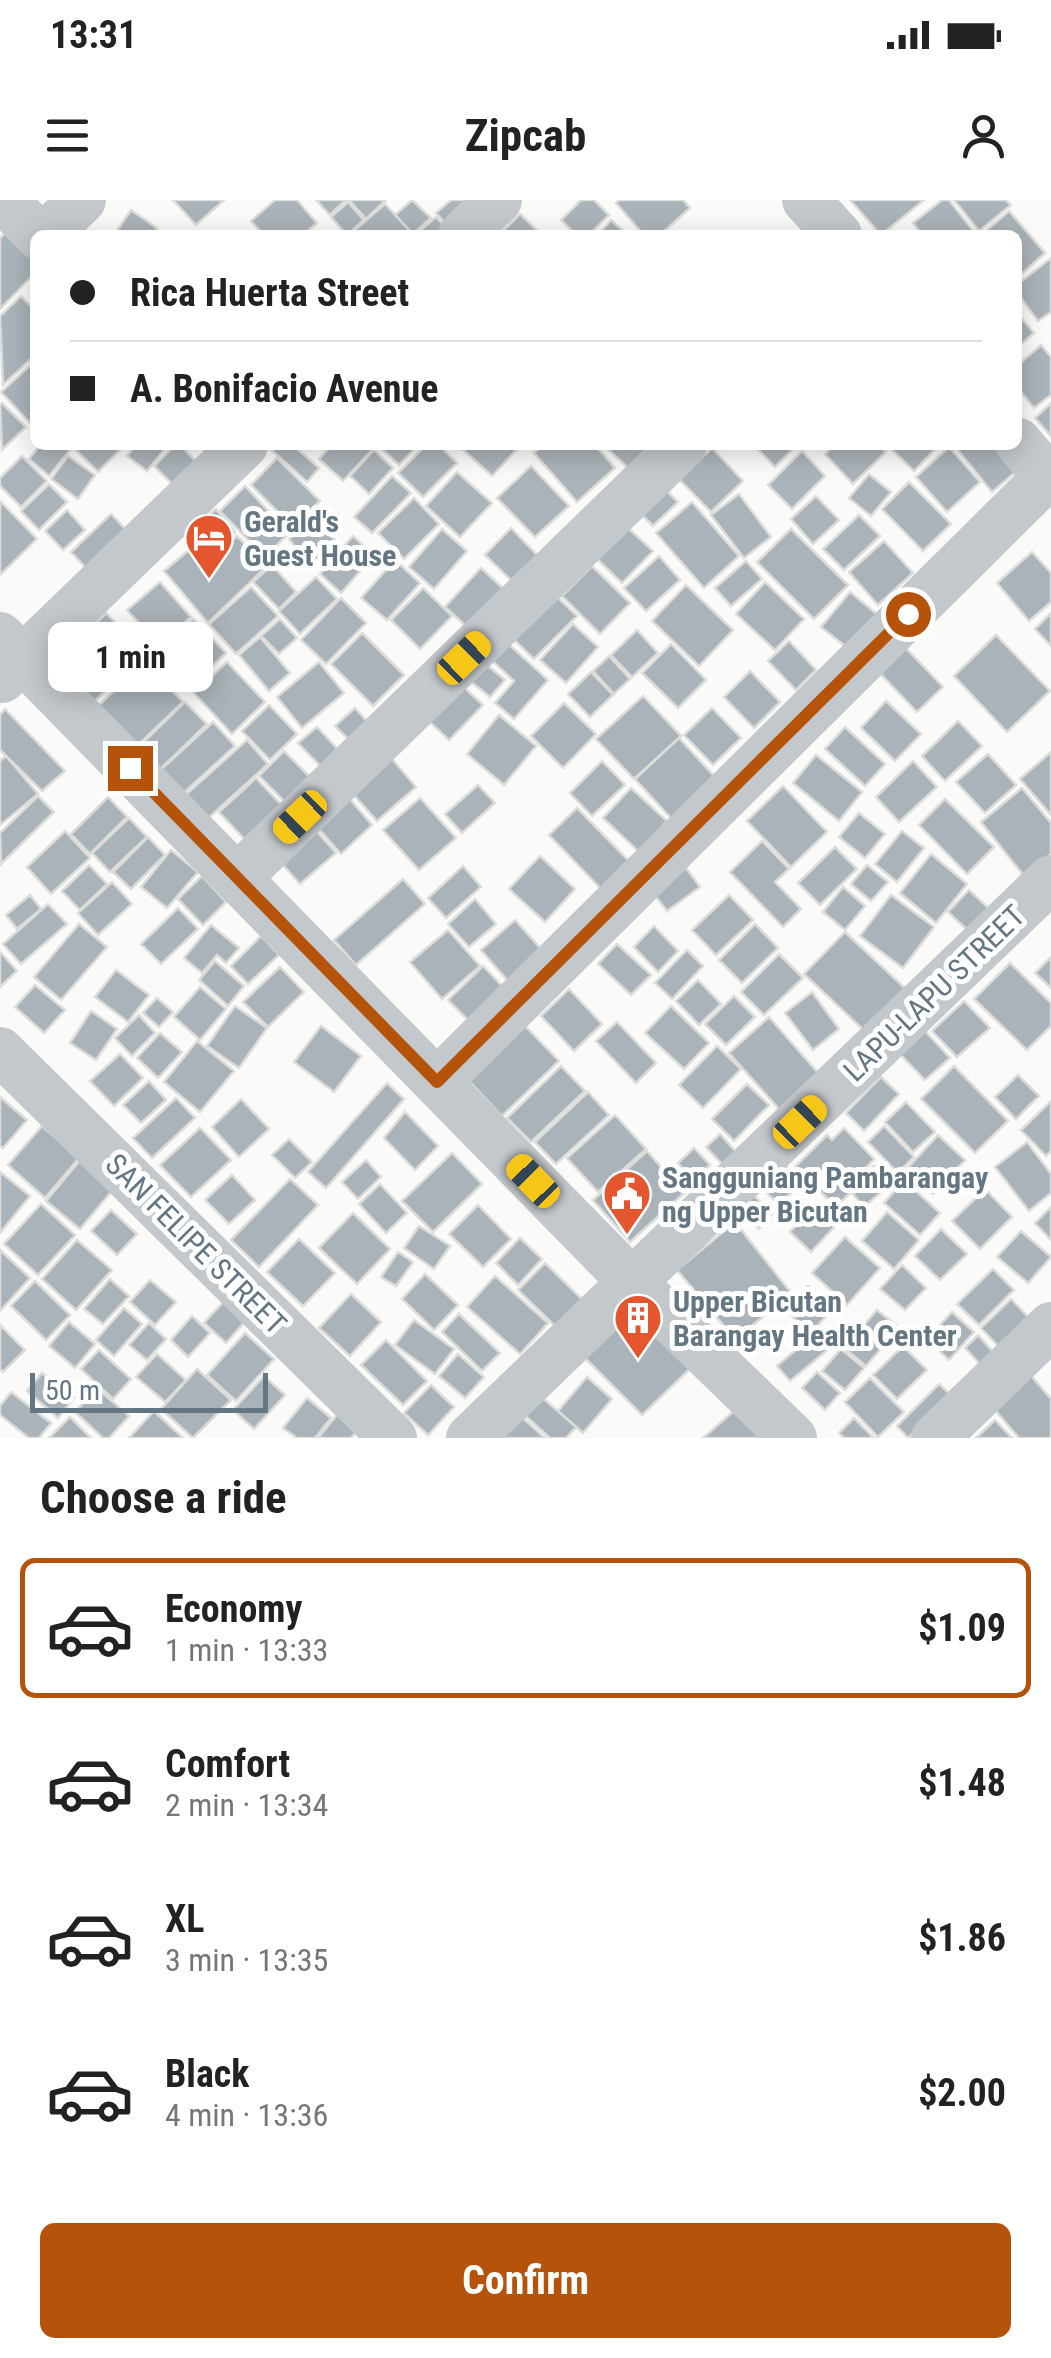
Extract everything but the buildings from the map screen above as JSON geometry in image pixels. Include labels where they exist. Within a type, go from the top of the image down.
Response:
[{"type":"street","points":[[4,200],[33,230]]},
{"type":"street","points":[[51,230],[82,200]]},
{"type":"street","points":[[467,230],[498,200]]},
{"type":"street","points":[[806,200],[833,230]]},
{"type":"street","points":[[238,450],[7,659],[237,878],[633,1283],[793,1438]]},
{"type":"street","points":[[237,878],[678,450]]},
{"type":"street","points":[[437,1082],[1039,463]]},
{"type":"street","name":"LAPU-LAPU STREET","points":[[470,1438],[1051,879]]},
{"type":"street","name":"SAN FELIPE STREET","points":[[0,1050],[393,1438]]},
{"type":"street","points":[[935,1438],[1051,1326]]},
{"type":"place","name":"Gerald's Guest House","points":[[209,580]]},
{"type":"place","name":"Sangguniang Pambarangay ng Upper Bicutan","points":[[627,1236]]},
{"type":"place","name":"Upper Bicutan Barangay Health Center","points":[[638,1360]]},
{"type":"route","points":[[130,768],[437,1082],[908,614]]}]
